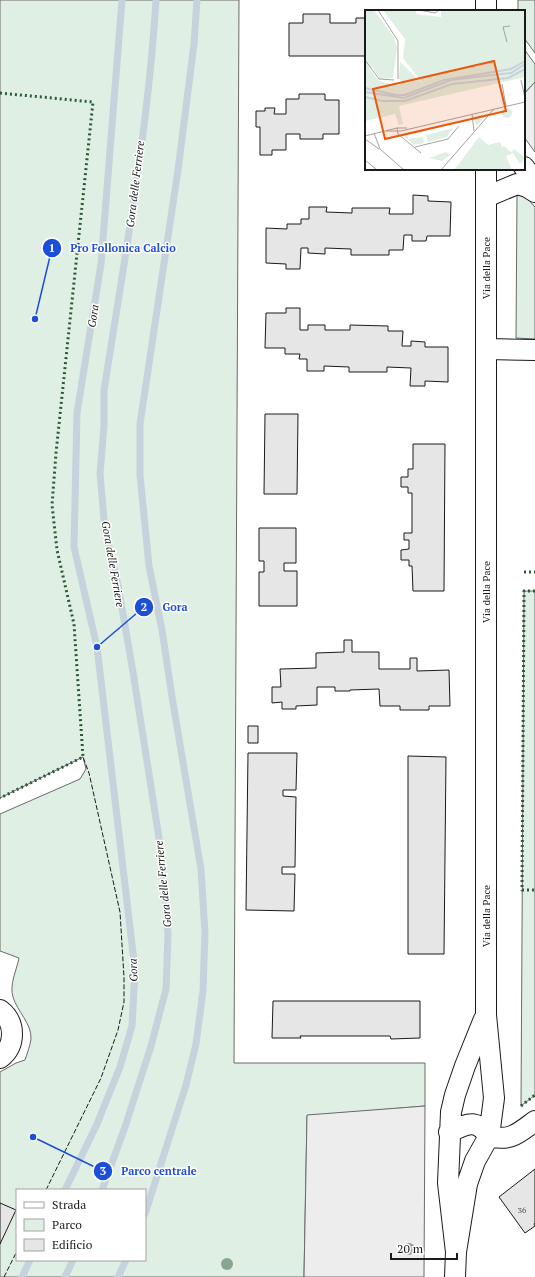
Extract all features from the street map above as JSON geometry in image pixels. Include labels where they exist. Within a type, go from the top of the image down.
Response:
[{"type":"street","points":[[525,168],[535,182]]},
{"type":"street","name":"Via della Pace","points":[[455,1277],[456,1252],[468,1184],[475,1162],[489,1136],[494,1098],[486,1015],[486,170]]},
{"type":"street","points":[[486,197],[517,184],[527,186],[535,192]]},
{"type":"street","points":[[486,348],[535,350]]},
{"type":"street","points":[[0,1010],[5,1014],[11,1024],[12,1035],[10,1046],[0,1058]]},
{"type":"street","name":"Via della Pace","points":[[456,1252],[448,1183],[451,1112],[455,1095],[486,1015]]},
{"type":"street","points":[[449,1132],[472,1124],[480,1126],[489,1136],[499,1139],[508,1138],[518,1134],[535,1121]]},
{"type":"green space","points":[[0,0],[239,0],[234,1063],[425,1063],[425,1106],[307,1116],[304,1277],[0,1277],[0,1072],[25,1060],[31,1039],[31,1033],[15,1002],[12,992],[19,958],[0,951],[0,814],[80,779],[86,769],[83,757],[0,798]]},
{"type":"green space","points":[[518,0],[535,0],[535,53],[525,39],[525,10],[518,10]]},
{"type":"green space","points":[[525,50],[535,64],[535,82],[525,93]]},
{"type":"green space","points":[[517,195],[525,196],[535,207],[535,339],[516,338]]},
{"type":"green space","points":[[524,591],[535,591],[535,1095],[521,1106]]},
{"type":"shaded area","points":[[535,82],[535,152],[525,138],[525,93]]},
{"type":"shaded area","points":[[425,1106],[424,1277],[304,1277],[307,1115]]},
{"type":"building","points":[[303,14],[330,14],[330,23],[356,23],[356,18],[365,18],[365,56],[289,56],[289,23],[303,23]]},
{"type":"building","points":[[299,94],[325,94],[325,100],[339,100],[339,134],[323,134],[323,139],[300,139],[300,134],[286,134],[286,150],[272,150],[272,155],[260,155],[260,127],[256,127],[256,111],[265,111],[265,108],[275,108],[274,114],[286,114],[286,99],[299,99]]},
{"type":"building","points":[[413,195],[428,196],[428,201],[451,202],[450,236],[427,236],[426,241],[412,241],[412,235],[404,235],[403,250],[389,250],[389,255],[351,255],[351,249],[325,248],[325,254],[308,253],[308,248],[301,248],[300,269],[286,269],[286,264],[266,263],[266,228],[287,229],[287,224],[301,224],[301,219],[309,219],[309,207],[327,207],[326,212],[352,213],[352,208],[390,208],[389,214],[413,214]]},
{"type":"building","points":[[286,308],[300,308],[300,330],[308,330],[308,325],[325,325],[325,330],[350,330],[350,325],[388,326],[388,331],[403,331],[402,346],[411,346],[411,341],[425,342],[425,347],[448,347],[448,382],[425,381],[425,386],[410,386],[411,368],[387,367],[387,372],[349,372],[349,367],[324,366],[324,371],[307,371],[307,359],[299,359],[300,354],[285,354],[285,348],[265,348],[266,313],[286,313]]},
{"type":"building","points":[[265,414],[298,414],[297,494],[264,494]]},
{"type":"building","points":[[413,444],[445,444],[444,591],[413,591],[412,566],[409,566],[409,560],[401,560],[401,550],[409,549],[409,540],[404,540],[404,533],[412,533],[412,493],[408,493],[408,487],[401,487],[401,477],[408,477],[408,469],[413,469]]},
{"type":"building","points":[[259,528],[296,528],[296,563],[284,563],[284,571],[297,571],[297,606],[259,606],[259,572],[264,572],[264,561],[259,561]]},
{"type":"building","points":[[344,640],[352,640],[352,652],[379,652],[379,669],[410,669],[410,658],[417,658],[417,671],[449,670],[450,706],[429,706],[429,710],[400,710],[400,706],[380,706],[379,689],[335,691],[335,687],[317,687],[317,705],[296,706],[296,709],[282,709],[282,702],[272,703],[272,687],[281,687],[280,669],[316,668],[316,653],[344,652]]},
{"type":"building","points":[[248,726],[258,726],[258,743],[248,743]]},
{"type":"building","points":[[248,753],[297,753],[296,790],[283,790],[283,796],[296,797],[295,867],[282,867],[282,874],[295,874],[294,911],[246,910]]},
{"type":"building","points":[[408,756],[446,757],[444,954],[408,954]]},
{"type":"building","points":[[273,1001],[420,1001],[420,1038],[391,1039],[390,1036],[300,1036],[301,1038],[272,1038]]},
{"type":"building","points":[[535,1169],[535,1226],[525,1233],[499,1197]]},
{"type":"building","points":[[0,1203],[16,1210],[0,1244]]},
{"type":"waterway","name":"Gora","points":[[65,1189],[97,1124],[120,1067],[132,1026],[135,970],[97,647],[74,547],[77,413],[101,264],[122,0]]},
{"type":"waterway","name":"Gora delle Ferriere","points":[[102,1189],[125,1127],[151,1046],[166,989],[168,934],[162,857],[118,585],[105,530],[100,474],[104,426],[104,391],[141,147],[156,0]]},
{"type":"waterway","points":[[146,1211],[186,1085],[196,1044],[203,991],[205,933],[201,869],[162,630],[149,566],[140,475],[140,424],[178,170],[194,44],[197,0]]},
{"type":"waterway","name":"Gora","points":[[22,1277],[30,1261]]},
{"type":"waterway","name":"Gora delle Ferriere","points":[[65,1277],[73,1261]]},
{"type":"waterway","points":[[118,1277],[126,1261]]},
{"type":"hedge","points":[[0,93],[93,102],[56,453],[52,505],[57,550],[74,624],[83,757],[0,798]]},
{"type":"hedge","points":[[524,572],[535,572]]},
{"type":"hedge","points":[[535,591],[524,591],[522,890],[535,890]]},
{"type":"hedge","points":[[521,1106],[535,1095]]},
{"type":"fence","points":[[46,1189],[101,1078],[118,1030],[124,1002],[120,912],[89,773],[83,757]]},
{"type":"fence","points":[[4,1277],[16,1253]]},
{"type":"place","name":"Pro Follonica Calcio","points":[[35,319]]},
{"type":"place","name":"Gora","points":[[97,647]]},
{"type":"place","name":"Parco centrale","points":[[33,1137]]}]
